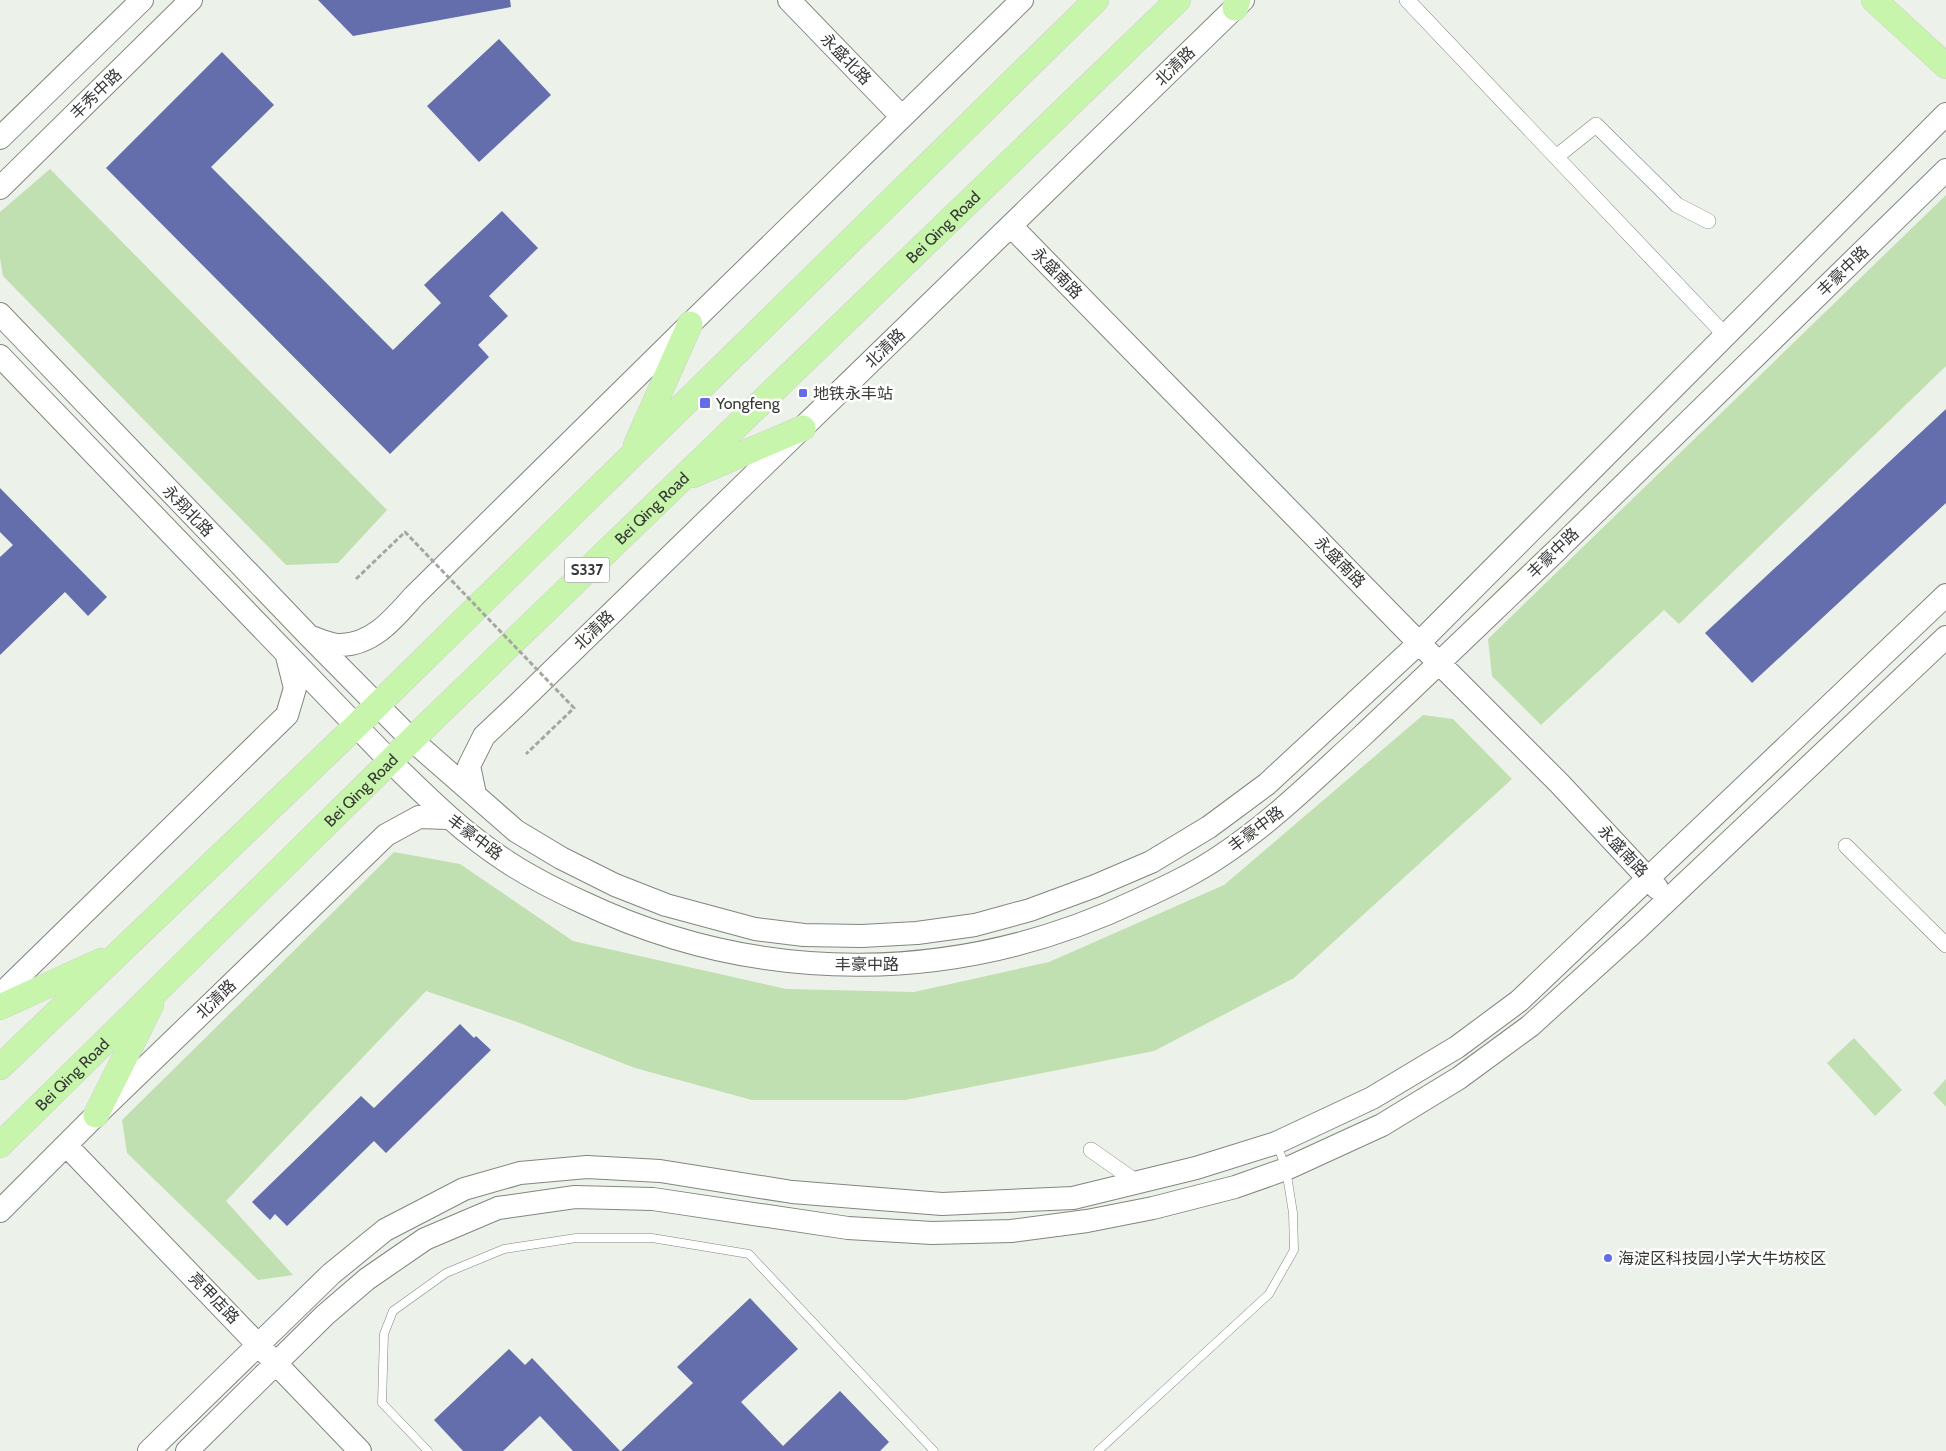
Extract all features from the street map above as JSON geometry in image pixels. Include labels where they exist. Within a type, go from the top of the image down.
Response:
[{"type":"main road","points":[[0,1067],[378,705],[1096,0]]},
{"type":"main road","name":"Bei Qing Road","points":[[0,1145],[390,761],[1178,0]]},
{"type":"main road","points":[[1874,0],[1946,66]]},
{"type":"main road","points":[[630,457],[690,324]]},
{"type":"main road","points":[[679,481],[803,428]]},
{"type":"main road","points":[[0,1007],[119,952]]},
{"type":"main road","points":[[96,1115],[161,986]]},
{"type":"street","points":[[0,138],[142,0]]},
{"type":"street","name":"丰秀中路","points":[[0,188],[191,0]]},
{"type":"street","name":"永盛北路","points":[[790,0],[902,117]]},
{"type":"street","points":[[309,636],[340,646],[367,640],[387,625],[414,596],[690,324],[1022,0]]},
{"type":"street","points":[[1407,0],[1725,335]]},
{"type":"street","name":"北清路","points":[[476,794],[470,766],[484,736],[1239,3]]},
{"type":"street","name":"丰豪中路","points":[[378,705],[412,740],[476,794],[516,831],[561,858],[615,884],[666,905],[755,929],[804,935],[862,936],[916,933],[975,924],[1030,910],[1095,886],[1151,862],[1208,827],[1267,784],[1419,643],[1946,114]]},
{"type":"street","points":[[1556,157],[1596,125],[1678,206],[1708,221]]},
{"type":"street","name":"丰豪中路","points":[[356,726],[448,818],[508,863],[606,913],[647,929],[699,945],[750,956],[844,965],[897,965],[950,959],[1010,947],[1065,931],[1167,886],[1222,855],[1289,804],[1440,664],[1946,170]]},
{"type":"street","name":"永盛南路","points":[[1010,226],[1560,784],[1668,899]]},
{"type":"street","name":"永翔北路","points":[[0,314],[309,636],[378,705]]},
{"type":"street","name":"永翔北路","points":[[0,356],[356,726]]},
{"type":"street","points":[[149,1451],[331,1274],[385,1230],[464,1188],[520,1173],[587,1167],[660,1171],[792,1192],[942,1204],[1073,1198],[1138,1184],[1276,1143],[1372,1098],[1457,1047],[1519,1001],[1946,594]]},
{"type":"street","points":[[187,1451],[325,1315],[367,1278],[426,1239],[498,1208],[574,1197],[653,1199],[848,1228],[932,1233],[1011,1231],[1087,1221],[1154,1208],[1234,1187],[1286,1169],[1382,1125],[1460,1078],[1530,1026],[1946,637]]},
{"type":"street","points":[[0,995],[287,715],[295,688],[286,653]]},
{"type":"street","name":"北清路","points":[[0,1211],[96,1115],[386,835],[419,817],[448,818]]},
{"type":"street","points":[[1846,846],[1946,945]]},
{"type":"street","name":"亮甲店路","points":[[66,1145],[360,1451]]},
{"type":"street","points":[[1091,1150],[1138,1184]]},
{"type":"lane","points":[[1098,1451],[1268,1294],[1294,1250],[1293,1213],[1286,1169],[1276,1143]]},
{"type":"lane","points":[[428,1451],[382,1403],[384,1334],[394,1311],[446,1274],[504,1249],[576,1238],[652,1238],[749,1254],[934,1451]]},
{"type":"path","points":[[356,579],[405,532],[574,708],[526,754]]},
{"type":"green space","points":[[50,169],[387,510],[338,563],[286,565],[3,276],[0,258],[0,212]]},
{"type":"green space","points":[[1946,195],[1946,366],[1679,624],[1664,610],[1541,725],[1492,676],[1488,639]]},
{"type":"green space","points":[[1423,715],[1453,719],[1512,779],[1294,978],[1154,1051],[905,1100],[752,1100],[635,1068],[517,1022],[426,991],[226,1201],[293,1275],[258,1280],[127,1153],[122,1120],[394,852],[460,864],[573,941],[786,989],[914,992],[1049,962],[1224,885]]},
{"type":"green space","points":[[1854,1038],[1902,1090],[1875,1116],[1827,1063]]},
{"type":"green space","points":[[1946,1079],[1946,1107],[1933,1093]]},
{"type":"building","points":[[318,0],[510,0],[511,7],[353,36]]},
{"type":"building","points":[[499,39],[551,95],[479,162],[427,106]]},
{"type":"building","points":[[222,52],[274,105],[211,167],[393,350],[441,303],[424,285],[502,211],[538,248],[489,296],[508,316],[478,345],[489,357],[390,454],[106,168]]},
{"type":"building","points":[[1946,409],[1946,503],[1752,683],[1705,633]]},
{"type":"building","points":[[0,488],[107,597],[88,616],[65,592],[0,655],[0,557],[13,545],[0,532]]},
{"type":"building","points":[[460,1024],[474,1038],[476,1036],[491,1050],[386,1153],[374,1141],[287,1226],[275,1214],[270,1220],[252,1202],[361,1096],[374,1108]]},
{"type":"building","points":[[750,1298],[798,1349],[741,1402],[783,1446],[840,1391],[889,1442],[880,1451],[621,1451],[693,1383],[677,1367]]},
{"type":"building","points":[[509,1349],[525,1365],[532,1358],[620,1451],[573,1451],[540,1416],[503,1451],[463,1451],[434,1420]]},
{"type":"place","name":"地铁永丰站","points":[[803,393]]},
{"type":"place","name":"Yongfeng","points":[[705,403]]},
{"type":"place","name":"海淀区科技园小学大牛坊校区","points":[[1608,1258]]}]
